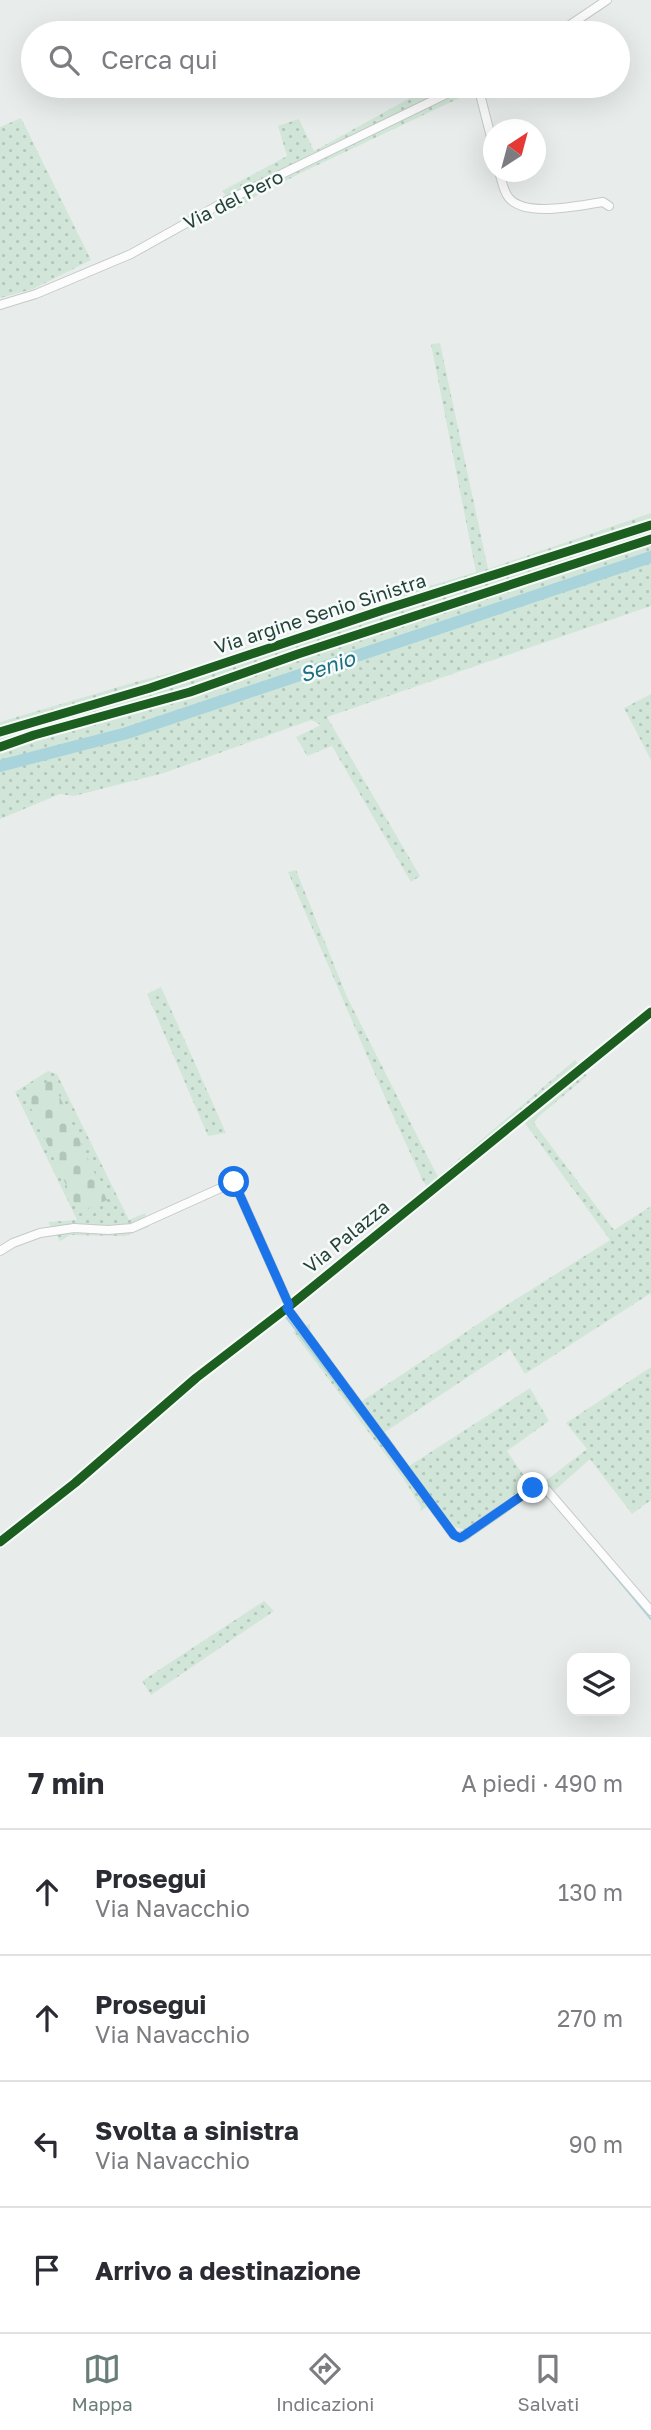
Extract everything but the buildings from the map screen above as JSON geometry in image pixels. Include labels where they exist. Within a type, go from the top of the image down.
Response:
[{"type":"street","points":[[576,21],[607,0]]},
{"type":"street","name":"Via del Pero","points":[[0,305],[36,294],[131,254],[224,202],[438,98]]},
{"type":"street","points":[[481,98],[486,119]]},
{"type":"street","points":[[503,182],[508,197],[516,204],[527,207],[545,209],[603,202],[609,206]]},
{"type":"street","name":"Via argine Senio Sinistra","points":[[0,732],[150,688],[651,525]]},
{"type":"street","name":"Via Palazza","points":[[0,1542],[75,1483],[196,1378],[288,1307],[651,1012]]},
{"type":"street","points":[[0,1251],[40,1233],[74,1228],[132,1228],[234,1182],[288,1307],[454,1535],[460,1538],[533,1488],[547,1490],[651,1611]]},
{"type":"green space","points":[[410,98],[459,98],[259,194],[238,209],[222,191],[287,156],[278,126],[299,119],[314,151]]},
{"type":"green space","points":[[21,118],[91,260],[33,289],[0,298],[0,127]]},
{"type":"green space","points":[[440,343],[488,569],[651,513],[651,606],[327,717],[420,876],[411,882],[332,746],[307,756],[296,737],[321,725],[311,720],[164,773],[74,796],[60,794],[0,819],[0,722],[132,683],[332,631],[407,593],[476,572],[431,344]]},
{"type":"green space","points":[[651,694],[651,760],[624,708]]},
{"type":"green space","points":[[296,870],[347,997],[438,1177],[575,1060],[587,1076],[534,1123],[614,1230],[651,1206],[651,1293],[525,1374],[510,1349],[385,1432],[409,1466],[530,1388],[549,1421],[507,1451],[529,1483],[466,1530],[455,1527],[435,1502],[420,1511],[421,1507],[403,1478],[293,1332],[310,1324],[310,1332],[362,1401],[610,1240],[524,1122],[433,1194],[423,1181],[390,1109],[288,872]]},
{"type":"green space","points":[[161,987],[226,1133],[208,1136],[147,994]]},
{"type":"green space","points":[[48,1071],[57,1074],[129,1220],[145,1213],[149,1227],[125,1236],[70,1235],[60,1241],[48,1222],[77,1220],[15,1092]]},
{"type":"green space","points":[[52,1080],[107,1200],[79,1213],[24,1093]]},
{"type":"green space","points":[[651,1367],[651,1500],[632,1514],[590,1459],[554,1491],[544,1482],[587,1449],[566,1423]]},
{"type":"green space","points":[[264,1601],[274,1611],[151,1695],[142,1681]]},
{"type":"waterway","name":"Senio","points":[[0,766],[127,733],[651,557]]},
{"type":"waterway","points":[[286,1317],[395,1461]]},
{"type":"waterway","points":[[529,1496],[536,1492],[548,1497]]},
{"type":"waterway","points":[[453,1539],[464,1541],[510,1509]]},
{"type":"waterway","points":[[566,1517],[651,1619]]},
{"type":"cycle path","points":[[0,732],[150,688],[651,525]]},
{"type":"cycle path","points":[[0,747],[190,692],[651,539]]},
{"type":"cycle path","points":[[0,1542],[75,1483],[196,1378],[287,1308],[651,1012]]},
{"type":"route","points":[[234,1182],[289,1305],[287,1308],[454,1535],[460,1538],[533,1488]]}]
